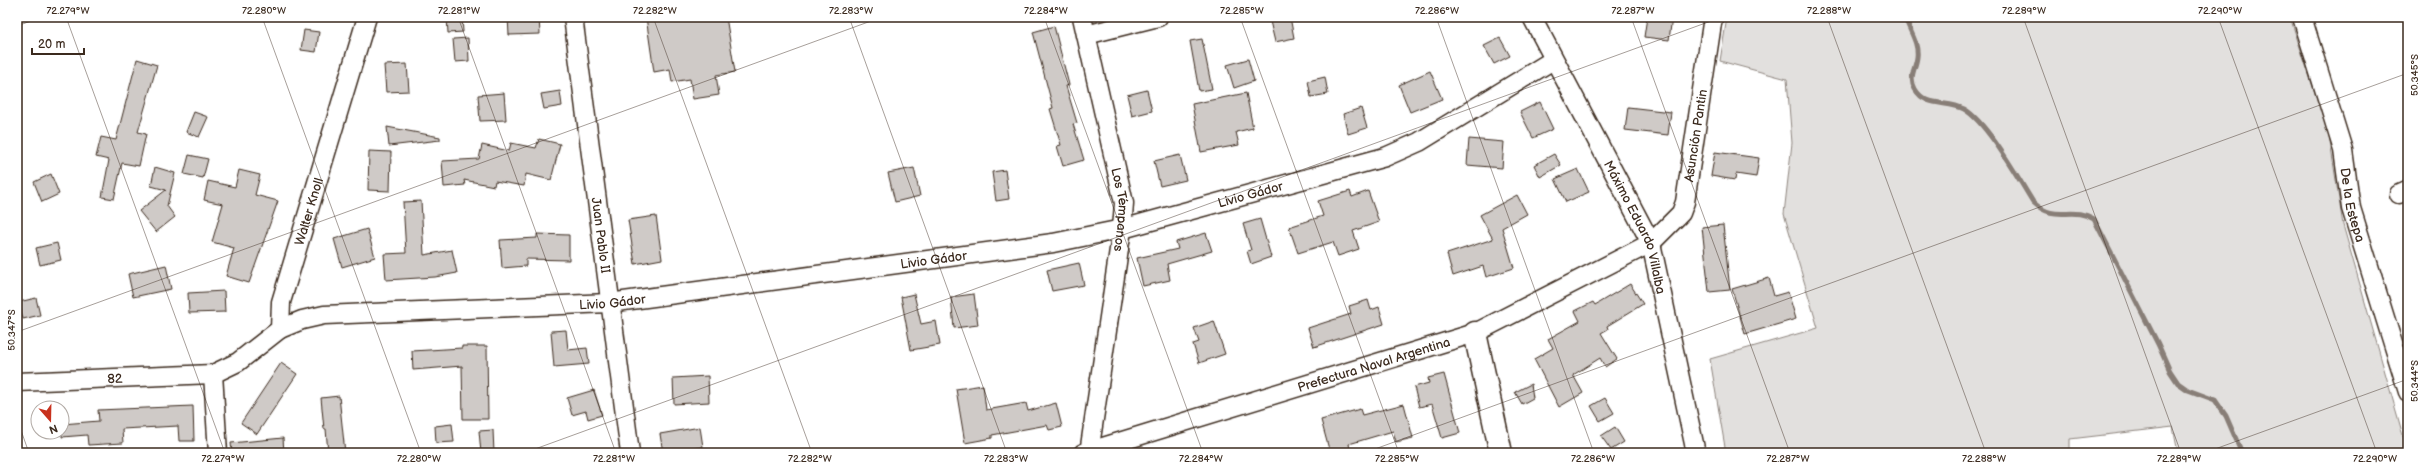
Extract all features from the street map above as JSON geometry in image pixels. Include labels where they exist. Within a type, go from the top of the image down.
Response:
[{"type":"street","name":"Walter Knoll","points":[[280,329],[281,302],[367,17]]},
{"type":"street","name":"Juan Pablo II","points":[[574,17],[609,303],[630,453]]},
{"type":"street","name":"Los Témpanos","points":[[1082,17],[1124,203],[1122,229],[1087,452]]},
{"type":"street","points":[[1086,35],[1158,17]]},
{"type":"street","name":"Máximo Eduardo Villalba","points":[[1532,17],[1553,60],[1651,243],[1696,453]]},
{"type":"street","name":"Asunción Pantin","points":[[1651,243],[1681,213],[1685,202],[1713,17]]},
{"type":"street","name":"De la Estepa","points":[[2302,17],[2343,150],[2351,208],[2408,392]]},
{"type":"street","name":"Livio Gádor","points":[[280,329],[302,320],[324,315],[609,303],[1053,243],[1122,229],[1384,157],[1419,142],[1553,60]]},
{"type":"street","name":"Prefectura Naval Argentina","points":[[1087,452],[1475,333],[1651,243]]},
{"type":"street","points":[[218,453],[213,374],[238,362],[280,329]]},
{"type":"street","points":[[1475,333],[1501,453]]},
{"type":"street","name":"82","points":[[17,382],[213,374]]},
{"type":"shaded area","points":[[1727,17],[2290,17],[2329,136],[2343,225],[2408,453],[2178,453],[2173,427],[2070,439],[2070,453],[1726,453],[1710,359],[1818,328],[1784,214],[1792,143],[1787,79],[1720,61]]},
{"type":"building","points":[[447,17],[462,17],[463,32],[448,33]]},
{"type":"building","points":[[508,17],[539,17],[540,34],[509,35]]},
{"type":"building","points":[[646,17],[726,17],[735,72],[716,75],[719,95],[693,99],[690,79],[672,82],[670,69],[654,72]]},
{"type":"building","points":[[1269,17],[1290,17],[1294,38],[1275,42]]},
{"type":"building","points":[[1647,17],[1672,17],[1669,40],[1644,37]]},
{"type":"building","points":[[1054,26],[1069,85],[1066,86],[1077,123],[1073,124],[1084,160],[1063,166],[1057,146],[1061,145],[1050,109],[1053,108],[1033,32]]},
{"type":"building","points":[[304,30],[319,32],[316,52],[301,50]]},
{"type":"building","points":[[468,38],[469,61],[455,62],[453,39]]},
{"type":"building","points":[[1500,38],[1510,56],[1494,64],[1484,46]]},
{"type":"building","points":[[1202,39],[1212,89],[1199,91],[1190,41]]},
{"type":"building","points":[[137,59],[157,65],[138,132],[146,134],[139,166],[122,163],[114,199],[102,197],[109,160],[96,157],[101,137],[116,140]]},
{"type":"building","points":[[1248,59],[1254,81],[1234,88],[1227,65]]},
{"type":"building","points":[[407,64],[409,91],[386,92],[384,65]]},
{"type":"building","points":[[1430,71],[1442,99],[1410,112],[1399,85]]},
{"type":"building","points":[[1325,77],[1328,94],[1311,97],[1308,81]]},
{"type":"building","points":[[1147,90],[1152,111],[1132,116],[1127,95]]},
{"type":"building","points":[[560,91],[562,106],[544,109],[541,94]]},
{"type":"building","points":[[504,93],[506,120],[480,121],[478,95]]},
{"type":"building","points":[[1246,93],[1253,128],[1236,132],[1239,145],[1201,152],[1192,104]]},
{"type":"building","points":[[1540,102],[1553,129],[1533,138],[1520,112]]},
{"type":"building","points":[[1628,107],[1671,112],[1668,135],[1625,130]]},
{"type":"building","points":[[1361,108],[1367,128],[1348,134],[1343,114]]},
{"type":"building","points":[[194,112],[208,117],[199,137],[186,132]]},
{"type":"building","points":[[387,127],[440,137],[440,140],[389,146]]},
{"type":"building","points":[[539,139],[560,144],[551,180],[526,174],[524,186],[495,181],[494,186],[464,180],[465,185],[444,187],[442,161],[479,159],[482,145],[509,151],[511,143],[536,148]]},
{"type":"building","points":[[1469,139],[1504,142],[1502,168],[1467,165]]},
{"type":"building","points":[[369,151],[391,152],[390,191],[368,190]]},
{"type":"building","points":[[1715,152],[1759,158],[1756,177],[1736,174],[1735,180],[1711,176]]},
{"type":"building","points":[[1554,154],[1561,165],[1540,177],[1534,165]]},
{"type":"building","points":[[189,155],[208,159],[203,178],[184,174]]},
{"type":"building","points":[[1180,155],[1186,180],[1160,186],[1154,161]]},
{"type":"building","points":[[155,167],[175,173],[167,206],[175,217],[156,232],[139,211],[166,190],[151,186]]},
{"type":"building","points":[[914,168],[920,196],[895,202],[888,173]]},
{"type":"building","points":[[1578,169],[1589,192],[1566,202],[1555,179]]},
{"type":"building","points":[[239,170],[260,175],[255,195],[278,201],[249,283],[226,276],[234,248],[212,242],[223,204],[204,200],[208,181],[235,187]]},
{"type":"building","points":[[1005,170],[1009,199],[996,201],[992,172]]},
{"type":"building","points":[[51,174],[59,194],[42,202],[34,182]]},
{"type":"building","points":[[1350,191],[1352,197],[1368,191],[1379,222],[1353,231],[1359,249],[1338,256],[1333,242],[1298,253],[1289,227],[1323,216],[1318,201]]},
{"type":"building","points":[[1517,195],[1527,214],[1502,228],[1514,268],[1486,277],[1483,266],[1453,276],[1447,254],[1493,239],[1480,215]]},
{"type":"building","points":[[421,201],[424,255],[452,250],[457,273],[435,277],[386,280],[384,254],[406,253],[403,202]]},
{"type":"building","points":[[656,216],[662,259],[635,264],[628,220]]},
{"type":"building","points":[[1260,219],[1271,257],[1251,264],[1247,251],[1251,250],[1243,224]]},
{"type":"building","points":[[1723,225],[1730,290],[1709,292],[1702,227]]},
{"type":"building","points":[[367,229],[375,257],[342,267],[334,239]]},
{"type":"building","points":[[1206,233],[1212,251],[1167,264],[1170,280],[1143,286],[1137,258],[1178,249],[1176,242]]},
{"type":"building","points":[[537,234],[569,235],[569,260],[526,259],[526,266],[502,268],[500,240],[537,238]]},
{"type":"building","points":[[57,243],[61,260],[40,265],[36,248]]},
{"type":"building","points":[[1079,263],[1084,285],[1052,291],[1047,270]]},
{"type":"building","points":[[166,265],[171,289],[133,297],[128,274]]},
{"type":"building","points":[[1769,278],[1774,296],[1788,292],[1796,319],[1745,334],[1732,289]]},
{"type":"building","points":[[1630,284],[1643,304],[1607,326],[1608,329],[1601,333],[1617,359],[1605,367],[1600,358],[1573,375],[1583,393],[1559,407],[1534,359],[1553,348],[1548,339],[1580,321],[1575,311],[1593,302],[1595,305]]},
{"type":"building","points":[[224,291],[225,312],[189,313],[188,293]]},
{"type":"building","points":[[914,294],[921,324],[936,321],[940,345],[911,350],[901,297]]},
{"type":"building","points":[[974,294],[978,325],[954,328],[951,297]]},
{"type":"building","points":[[36,298],[40,315],[23,319],[19,302]]},
{"type":"building","points":[[1368,300],[1371,310],[1379,307],[1384,324],[1314,347],[1308,328],[1351,314],[1349,306]]},
{"type":"building","points":[[1214,321],[1225,354],[1199,363],[1193,344],[1199,342],[1194,328]]},
{"type":"building","points":[[566,330],[568,350],[587,348],[589,364],[554,367],[551,331]]},
{"type":"building","points":[[462,346],[487,346],[488,419],[463,419],[462,366],[413,370],[412,351],[462,348]]},
{"type":"building","points":[[281,363],[297,374],[257,434],[241,423]]},
{"type":"building","points":[[1444,374],[1460,433],[1442,438],[1432,404],[1419,407],[1414,387],[1429,383],[1428,378]]},
{"type":"building","points":[[708,376],[709,402],[674,404],[673,378]]},
{"type":"building","points":[[1531,384],[1533,398],[1522,404],[1515,392]]},
{"type":"building","points":[[983,385],[986,410],[1026,403],[1028,411],[1056,403],[1062,427],[1049,430],[1047,425],[992,435],[992,438],[965,443],[956,389]]},
{"type":"building","points":[[594,390],[602,415],[588,419],[586,411],[572,415],[567,398]]},
{"type":"building","points":[[339,396],[345,453],[328,453],[321,398]]},
{"type":"building","points":[[1605,398],[1614,413],[1600,421],[1591,406]]},
{"type":"building","points":[[1404,404],[1413,438],[1396,442],[1393,431],[1349,444],[1350,449],[1330,453],[1321,420],[1360,409],[1362,415]]},
{"type":"building","points":[[193,406],[194,441],[179,441],[178,426],[122,429],[123,443],[88,445],[87,435],[70,436],[70,423],[99,421],[98,410]]},
{"type":"building","points":[[452,424],[454,442],[436,443],[435,426]]},
{"type":"building","points":[[700,427],[703,447],[663,453],[660,434]]},
{"type":"building","points":[[1615,427],[1624,442],[1611,450],[1601,436]]},
{"type":"building","points":[[493,430],[494,453],[481,453],[479,431]]},
{"type":"building","points":[[283,438],[284,453],[232,453],[231,443]]},
{"type":"waterway","points":[[1905,17],[1917,47],[1917,57],[1912,77],[1915,89],[1925,99],[1937,103],[1957,106],[1973,116],[2002,151],[2033,202],[2041,208],[2049,212],[2086,215],[2094,219],[2158,344],[2170,371],[2178,383],[2188,390],[2215,400],[2226,416],[2242,453]]}]
